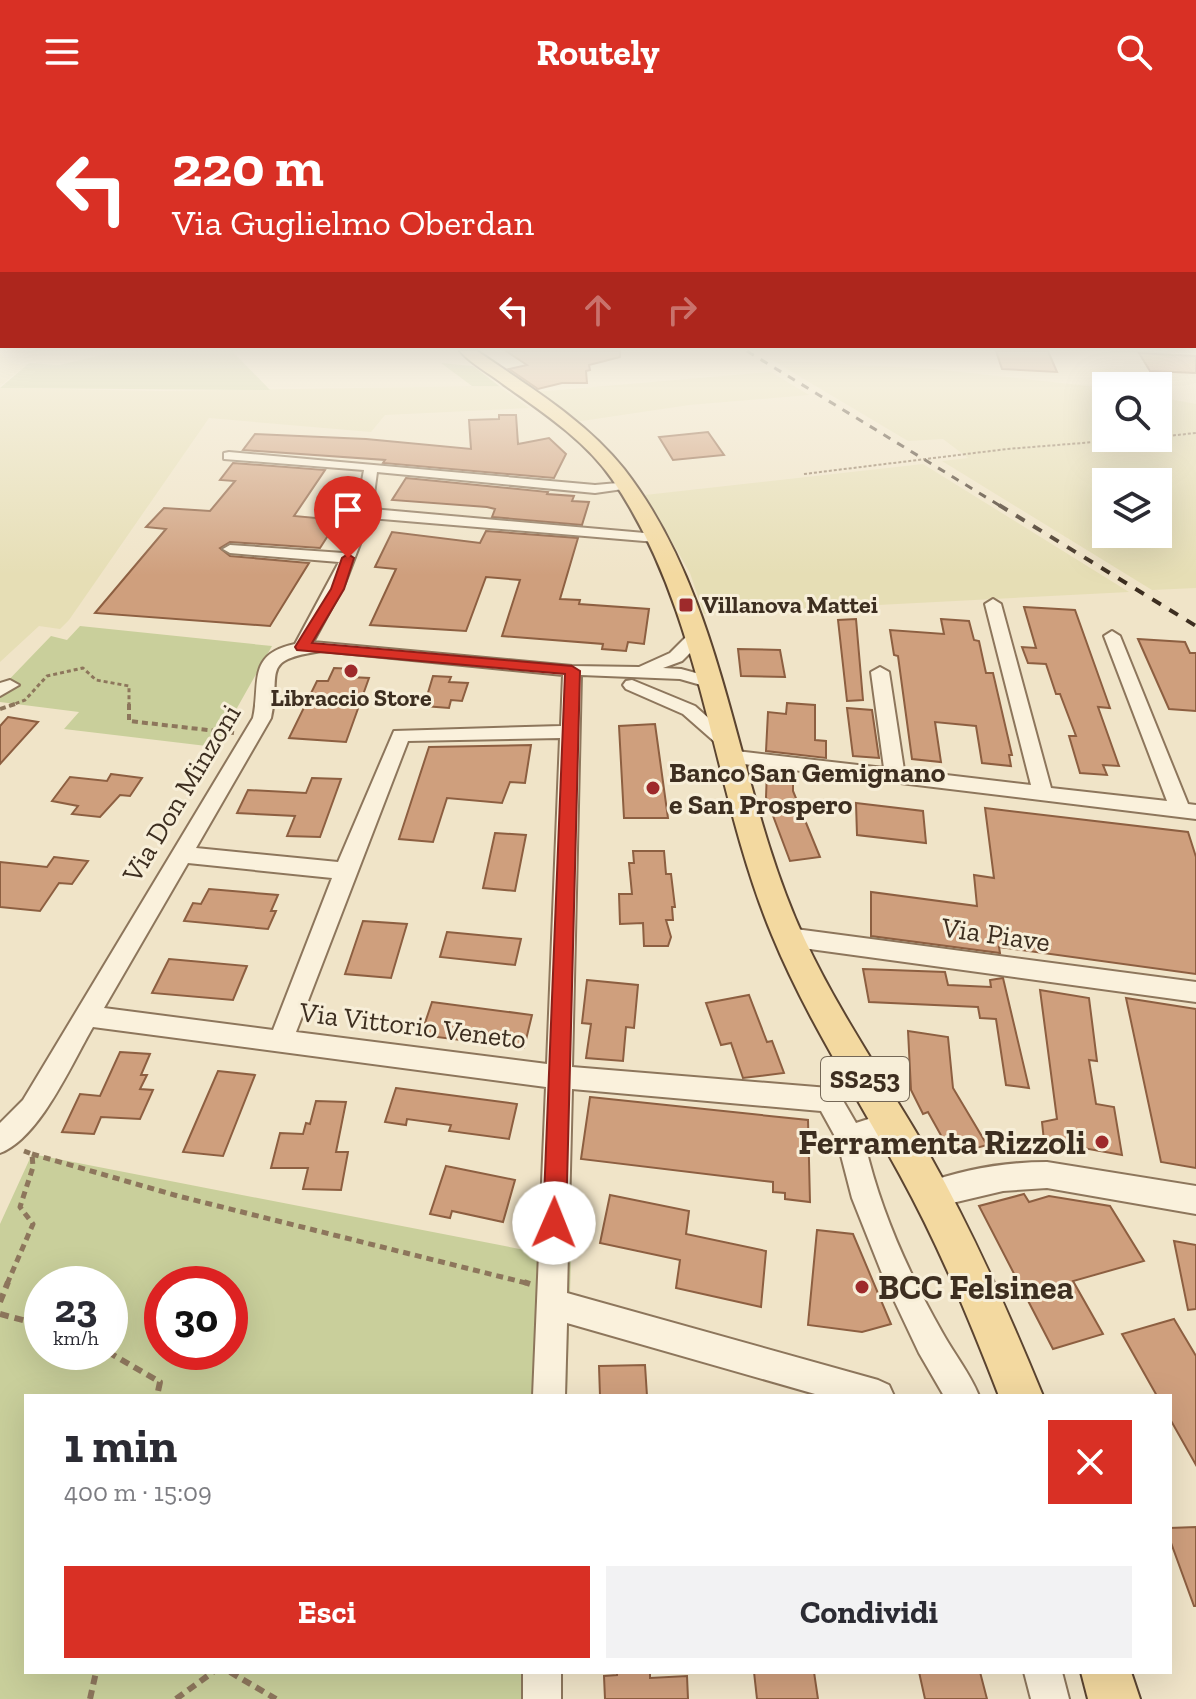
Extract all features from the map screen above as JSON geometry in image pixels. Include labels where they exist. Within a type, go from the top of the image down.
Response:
[{"type":"main road","name":"SS253","points":[[564,425],[603,458],[625,485],[656,538],[681,593],[696,637],[753,843],[788,937],[931,1195],[975,1284],[1020,1394]]},
{"type":"main road","points":[[1107,1674],[1114,1699]]},
{"type":"street","points":[[229,456],[595,489],[625,485]]},
{"type":"street","name":"Via Don Minzoni","points":[[1,1140],[32,1108],[179,854],[252,735],[266,707],[264,675],[270,664],[302,647],[337,589],[364,513],[371,467]]},
{"type":"street","points":[[364,513],[656,538]]},
{"type":"street","points":[[230,549],[348,558]]},
{"type":"street","points":[[993,604],[1043,795]]},
{"type":"street","points":[[632,678],[689,710],[725,748],[895,776],[1188,811],[1112,636]]},
{"type":"street","points":[[632,678],[669,661],[696,637]]},
{"type":"street","points":[[302,647],[322,646],[572,671],[581,676],[632,678],[685,688],[708,682]]},
{"type":"street","points":[[549,1394],[572,671]]},
{"type":"street","points":[[880,672],[895,776]]},
{"type":"street","points":[[281,1040],[401,735],[571,732]]},
{"type":"street","points":[[179,854],[345,871]]},
{"type":"street","name":"Via Piave","points":[[788,937],[1196,992]]},
{"type":"street","name":"Via Vittorio Veneto","points":[[85,1016],[558,1077],[829,1100],[850,1137]]},
{"type":"street","points":[[890,1124],[850,1137],[854,1165],[891,1256],[949,1376],[962,1394]]},
{"type":"street","points":[[931,1195],[996,1177],[1023,1174],[1047,1175],[1196,1200]]},
{"type":"street","points":[[552,1297],[871,1394]]},
{"type":"street","points":[[542,1674],[542,1699]]},
{"type":"street","points":[[1044,1674],[1050,1699]]},
{"type":"path","points":[[1172,436],[1196,433]]},
{"type":"path","points":[[804,474],[1007,449],[1092,442]]},
{"type":"path","points":[[47,676],[83,668],[96,680],[129,686],[129,721],[252,735]]},
{"type":"path","points":[[1,1140],[32,1154],[193,1200],[552,1297]]},
{"type":"path","points":[[0,1302],[33,1224],[20,1207],[33,1167],[32,1154]]},
{"type":"path","points":[[0,1314],[24,1320]]},
{"type":"path","points":[[128,1364],[160,1382],[157,1394]]},
{"type":"path","points":[[90,1699],[96,1674]]},
{"type":"path","points":[[176,1699],[210,1674]]},
{"type":"path","points":[[233,1674],[276,1699]]},
{"type":"path","points":[[185,1699],[188,1689]]},
{"type":"shaded area","points":[[0,425],[204,425],[69,620],[60,629],[39,626],[0,662]]},
{"type":"shaded area","points":[[295,425],[376,425],[371,432]]},
{"type":"shaded area","points":[[882,425],[1092,425],[1092,452],[1172,452],[1172,425],[1196,425],[1196,588],[1152,590],[942,461],[968,458],[943,439],[908,441]]},
{"type":"shaded area","points":[[923,464],[1129,592],[704,614],[690,573],[645,495]]},
{"type":"green space","points":[[80,626],[272,646],[215,747],[64,729],[79,712],[0,702],[0,689],[51,636],[67,640]]},
{"type":"green space","points":[[32,1154],[571,1259],[567,1394],[24,1394],[24,1674],[558,1674],[558,1699],[0,1699],[0,1224]]},
{"type":"building","points":[[469,425],[517,425],[518,444],[549,438],[566,454],[554,478],[383,463],[385,460],[243,450],[255,434],[366,439],[471,449]]},
{"type":"building","points":[[708,432],[724,455],[673,460],[659,437]]},
{"type":"building","points":[[233,463],[325,470],[294,516],[338,520],[320,548],[230,542],[220,548],[230,556],[309,563],[270,626],[95,613],[166,529],[146,527],[164,508],[210,511],[235,481],[220,480]]},
{"type":"building","points":[[406,478],[548,492],[574,496],[572,501],[589,502],[582,525],[492,517],[495,509],[487,507],[392,500]]},
{"type":"building","points":[[486,531],[578,538],[560,599],[580,600],[579,604],[649,609],[644,644],[628,642],[626,651],[602,649],[603,644],[502,636],[520,580],[486,577],[466,631],[370,625],[396,569],[375,567],[392,532],[480,543]]},
{"type":"building","points":[[1024,607],[1075,610],[1110,708],[1098,707],[1119,766],[1103,765],[1107,775],[1080,773],[1069,736],[1076,736],[1060,694],[1056,694],[1046,664],[1028,663],[1022,647],[1036,648]]},
{"type":"building","points":[[856,619],[863,700],[847,701],[838,620]]},
{"type":"building","points":[[941,619],[969,621],[974,640],[979,641],[986,673],[993,673],[1012,755],[1009,755],[1011,766],[982,763],[976,726],[935,722],[941,762],[912,759],[898,656],[894,655],[890,630],[944,634]]},
{"type":"building","points":[[1138,639],[1185,642],[1190,653],[1196,653],[1196,711],[1169,709]]},
{"type":"building","points":[[738,649],[780,650],[785,677],[741,676]]},
{"type":"building","points":[[334,668],[354,669],[351,677],[369,678],[346,742],[289,738],[317,681],[328,681]]},
{"type":"building","points":[[433,676],[451,677],[449,682],[468,683],[462,701],[451,700],[449,708],[424,706]]},
{"type":"building","points":[[787,703],[815,705],[815,740],[826,741],[826,758],[766,751],[768,712],[786,714]]},
{"type":"building","points":[[847,708],[872,710],[879,758],[853,756]]},
{"type":"building","points":[[8,717],[38,722],[0,764],[0,726]]},
{"type":"building","points":[[655,724],[668,818],[624,818],[619,726]]},
{"type":"building","points":[[531,745],[525,783],[510,782],[502,803],[447,798],[433,842],[399,839],[429,747]]},
{"type":"building","points":[[767,770],[793,773],[793,791],[820,857],[790,861],[766,797]]},
{"type":"building","points":[[111,774],[142,778],[130,796],[120,795],[100,817],[72,814],[78,806],[52,801],[70,777],[107,781]]},
{"type":"building","points":[[312,778],[341,779],[320,837],[287,836],[295,816],[237,813],[248,790],[306,793]]},
{"type":"building","points":[[856,803],[923,811],[926,843],[857,835]]},
{"type":"building","points":[[985,808],[1188,832],[1196,857],[1196,974],[999,947],[1000,953],[871,936],[871,892],[977,906],[974,875],[994,878]]},
{"type":"building","points":[[495,833],[526,835],[515,891],[483,888]]},
{"type":"building","points":[[633,851],[664,851],[666,874],[671,874],[675,907],[672,907],[673,920],[666,920],[671,937],[668,946],[644,946],[643,923],[620,924],[619,894],[632,894],[629,863],[634,863]]},
{"type":"building","points":[[54,857],[88,861],[72,884],[59,883],[40,911],[0,907],[0,862],[47,867]]},
{"type":"building","points":[[209,889],[278,895],[271,911],[276,911],[268,929],[184,921],[193,903],[201,904]]},
{"type":"building","points":[[363,921],[407,924],[391,978],[345,974]]},
{"type":"building","points":[[447,932],[521,939],[515,965],[440,957]]},
{"type":"building","points":[[169,959],[247,966],[233,1000],[152,993]]},
{"type":"building","points":[[863,969],[945,972],[948,985],[991,987],[990,980],[1003,978],[1029,1088],[1006,1085],[996,1019],[980,1018],[978,1007],[869,1002]]},
{"type":"building","points":[[587,980],[638,985],[634,1028],[626,1027],[623,1061],[586,1058],[591,1024],[582,1023]]},
{"type":"building","points":[[1040,990],[1089,998],[1097,1061],[1089,1060],[1096,1104],[1114,1107],[1122,1155],[1044,1141],[1042,1122],[1057,1119]]},
{"type":"building","points":[[749,995],[767,1042],[772,1041],[784,1073],[743,1078],[731,1043],[721,1045],[706,1003]]},
{"type":"building","points":[[1126,998],[1196,1009],[1196,1168],[1161,1162]]},
{"type":"building","points":[[432,1002],[532,1015],[524,1048],[421,1035]]},
{"type":"building","points":[[908,1031],[948,1037],[953,1088],[987,1145],[952,1155],[928,1112],[923,1114],[911,1090]]},
{"type":"building","points":[[120,1052],[150,1054],[141,1075],[147,1075],[140,1089],[153,1090],[140,1119],[101,1117],[94,1134],[62,1132],[80,1094],[100,1096]]},
{"type":"building","points":[[218,1071],[255,1075],[223,1156],[183,1152]]},
{"type":"building","points":[[396,1088],[517,1104],[509,1139],[449,1131],[451,1125],[407,1119],[406,1125],[385,1122]]},
{"type":"building","points":[[590,1097],[808,1120],[810,1202],[785,1199],[785,1193],[773,1192],[773,1182],[581,1159]]},
{"type":"building","points":[[316,1101],[346,1102],[336,1152],[348,1152],[341,1190],[303,1189],[308,1168],[271,1168],[280,1133],[303,1134],[306,1123],[310,1124]]},
{"type":"building","points":[[446,1166],[515,1180],[503,1222],[452,1211],[450,1218],[430,1214]]},
{"type":"building","points":[[1024,1194],[1029,1202],[1049,1196],[1110,1206],[1144,1261],[1073,1281],[1103,1334],[1053,1349],[979,1206]]},
{"type":"building","points":[[610,1195],[689,1211],[686,1234],[766,1251],[761,1307],[676,1288],[680,1260],[600,1243]]},
{"type":"building","points":[[817,1230],[853,1234],[891,1324],[862,1332],[808,1325]]},
{"type":"building","points":[[1174,1241],[1196,1245],[1196,1309],[1188,1310]]},
{"type":"building","points":[[1174,1319],[1196,1356],[1196,1465],[1172,1423],[1172,1394],[1156,1394],[1122,1334]]},
{"type":"building","points":[[645,1365],[647,1394],[600,1394],[599,1366]]},
{"type":"building","points":[[1196,1527],[1196,1606],[1172,1546],[1172,1528]]},
{"type":"building","points":[[650,1674],[650,1678],[687,1676],[688,1699],[605,1699],[604,1676]]},
{"type":"building","points":[[754,1674],[814,1674],[818,1699],[757,1699]]},
{"type":"building","points":[[919,1674],[981,1674],[987,1699],[925,1699]]},
{"type":"railway","points":[[869,425],[1002,507]]},
{"type":"railway","points":[[999,505],[1196,626]]},
{"type":"place","name":"Villanova Mattei","points":[[686,605]]},
{"type":"place","name":"Libraccio Store","points":[[351,671]]},
{"type":"place","name":"Banco San Gemignano e San Prospero","points":[[653,788]]},
{"type":"place","name":"Ferramenta Rizzoli","points":[[1102,1142]]},
{"type":"place","name":"BCC Felsinea","points":[[862,1287]]},
{"type":"route","points":[[348,558],[337,589],[302,647],[322,646],[572,671],[554,1223]]}]
